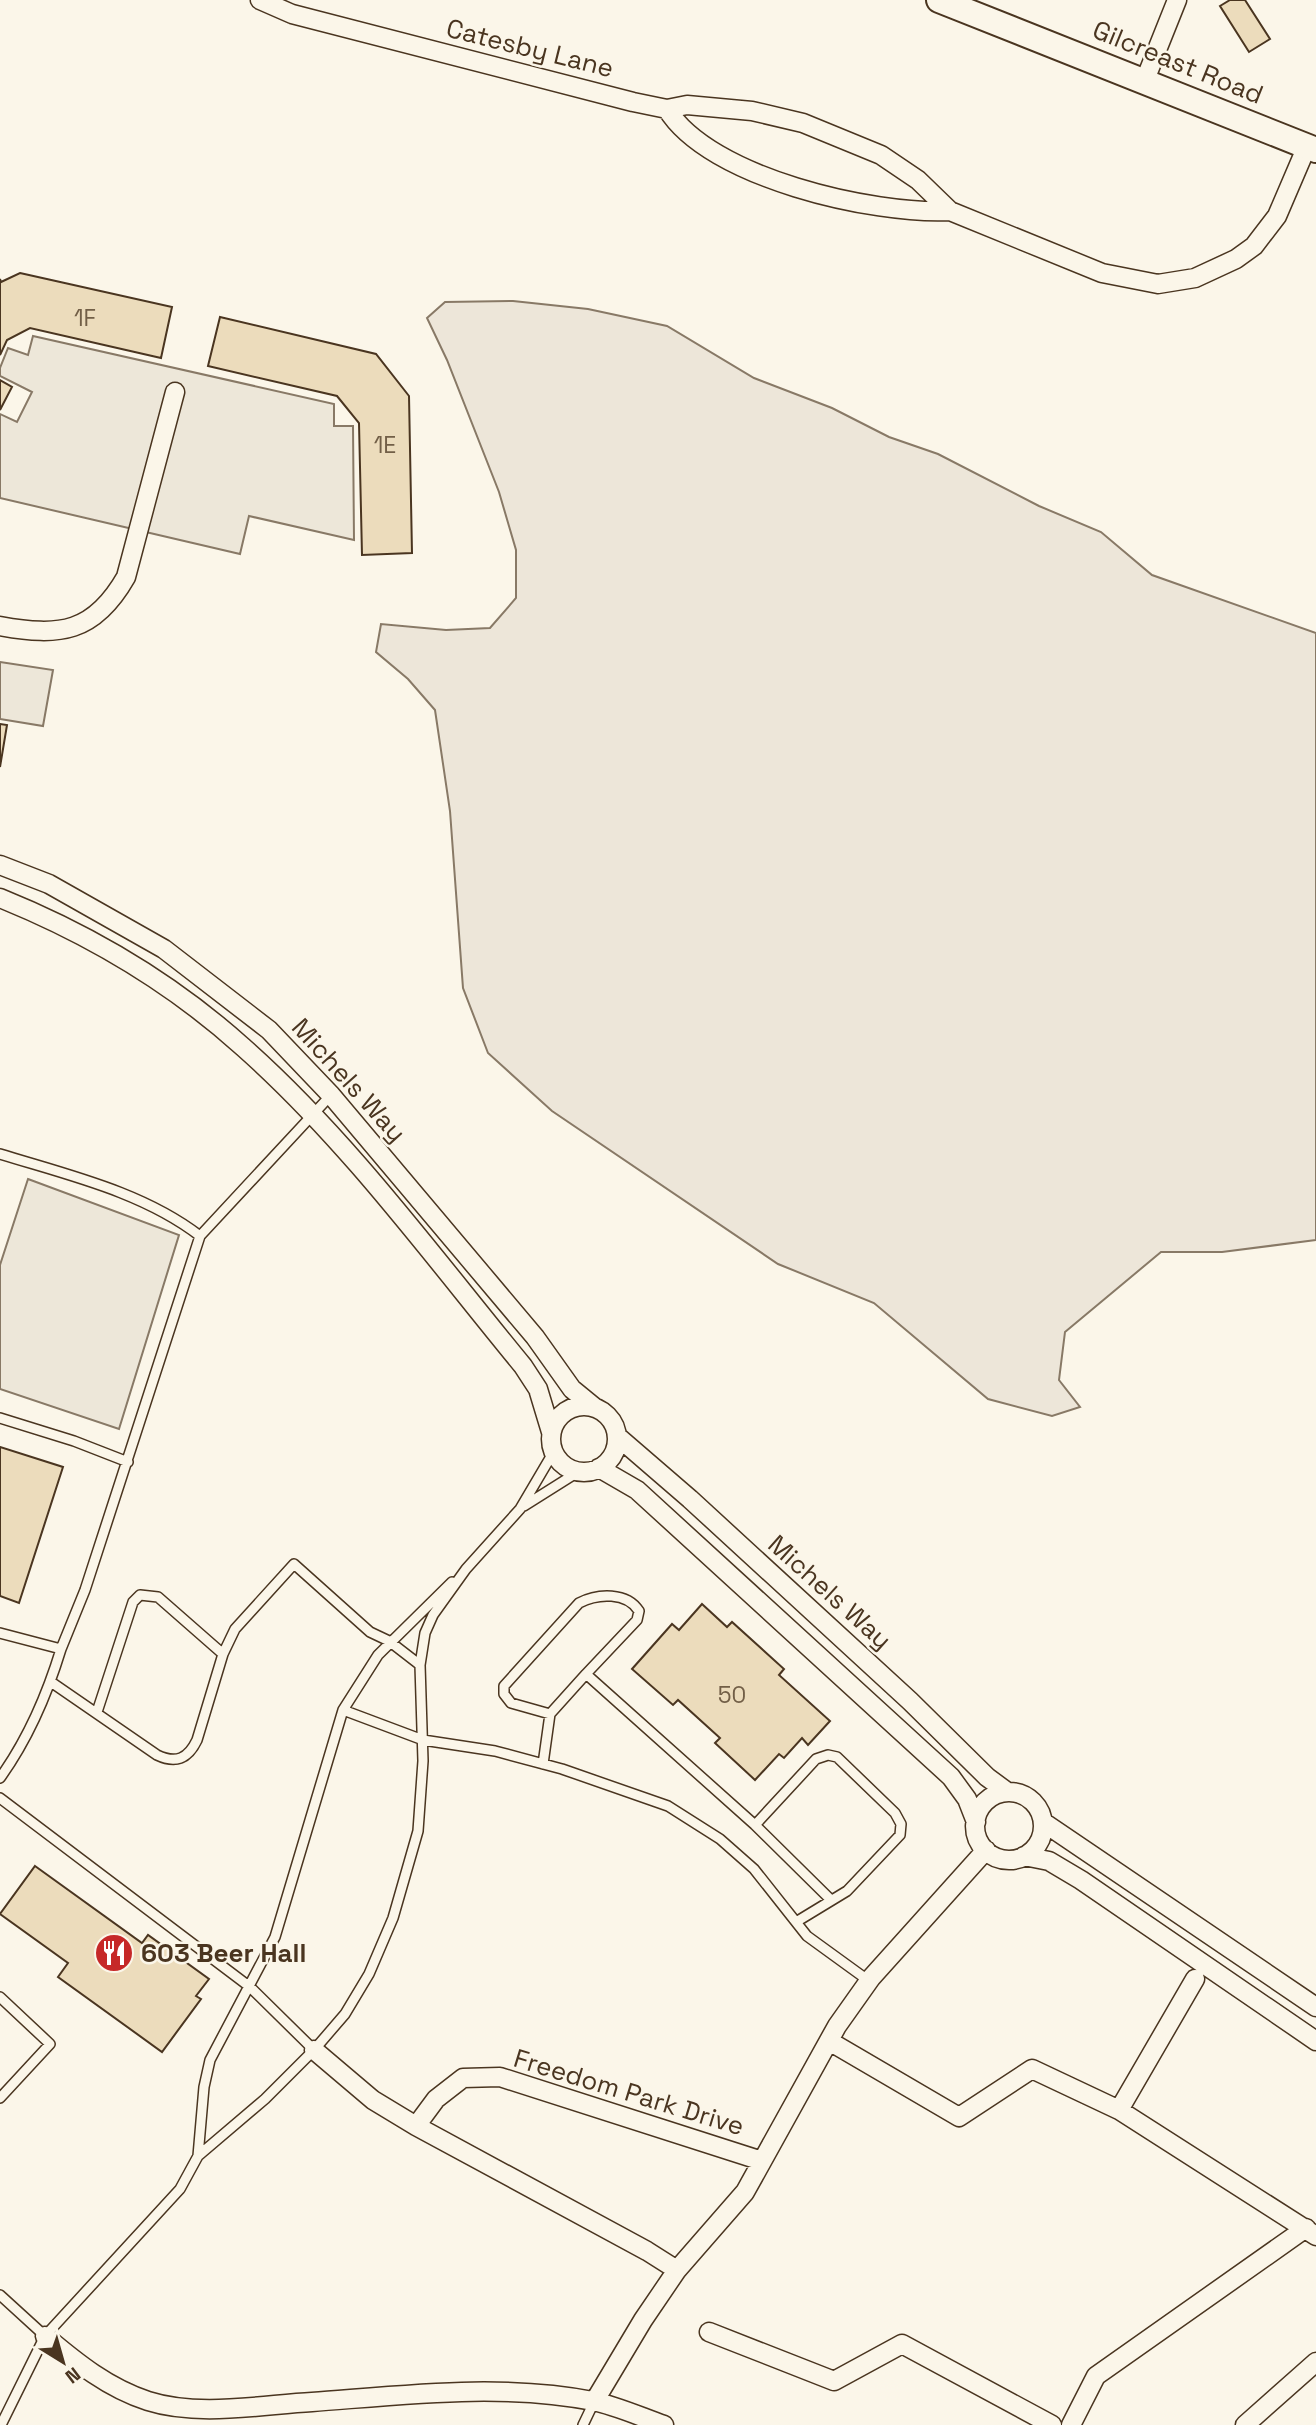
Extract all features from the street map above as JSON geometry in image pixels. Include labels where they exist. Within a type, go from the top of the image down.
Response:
[{"type":"street","name":"Catesby Lane","points":[[260,0],[292,15],[667,109],[687,105],[709,106],[752,111],[803,123],[881,155],[918,180],[950,211]]},
{"type":"street","name":"Gilcreast Road","points":[[939,0],[1311,148]]},
{"type":"street","points":[[1145,80],[1177,0]]},
{"type":"street","name":"Catesby Lane","points":[[667,109],[678,125],[717,152],[806,192],[907,211],[950,211],[1119,279],[1158,284],[1177,282],[1218,269],[1254,246],[1277,216],[1311,148]]},
{"type":"street","points":[[0,626],[45,633],[66,630],[85,623],[115,596],[126,577],[175,392]]},
{"type":"street","name":"Michels Way","points":[[0,865],[49,884],[88,904],[198,972],[269,1030],[331,1095],[535,1337],[572,1389],[594,1407]]},
{"type":"street","name":"Michels Way","points":[[0,898],[102,946],[177,995],[242,1046],[310,1115],[523,1366],[538,1389],[551,1432]]},
{"type":"street","points":[[594,1407],[610,1418],[617,1436],[613,1454],[599,1468],[578,1472],[568,1468],[553,1453],[551,1432],[555,1422],[572,1408],[594,1407]]},
{"type":"street","name":"Michels Way","points":[[617,1436],[690,1499],[910,1701],[987,1777],[1006,1791]]},
{"type":"street","name":"Michels Way","points":[[599,1468],[637,1490],[944,1771],[961,1788],[976,1822]]},
{"type":"street","points":[[1316,2007],[1043,1822],[1033,1801],[1023,1794],[1006,1791],[984,1803],[976,1822],[976,1832],[986,1850],[1004,1859],[1024,1856],[1049,1861],[1082,1880],[1316,2042]]},
{"type":"street","points":[[1024,1856],[1039,1842],[1043,1822]]},
{"type":"street","points":[[594,2402],[642,2319],[677,2270],[728,2214],[762,2161],[829,2040],[869,1981],[986,1850]]},
{"type":"street","points":[[1119,2110],[1195,1979]]},
{"type":"street","points":[[829,2040],[959,2118],[1032,2069],[1119,2110],[1311,2232],[1096,2376],[1071,2425]]},
{"type":"street","points":[[314,2050],[373,2100],[415,2126],[647,2251],[677,2270]]},
{"type":"street","name":"Freedom Park Drive","points":[[415,2126],[436,2099],[463,2078],[500,2077],[762,2161]]},
{"type":"street","points":[[709,2332],[834,2381],[902,2344],[1052,2425]]},
{"type":"street","points":[[45,2336],[107,2384],[150,2402],[175,2406],[219,2408],[446,2392],[520,2392],[594,2402],[664,2425]]},
{"type":"street","points":[[1245,2425],[1316,2361]]},
{"type":"lane","points":[[0,1778],[33,1723],[85,1590],[200,1236],[331,1095]]},
{"type":"lane","points":[[0,1154],[149,1205],[200,1236]]},
{"type":"lane","points":[[0,1418],[74,1441],[128,1462]]},
{"type":"lane","points":[[198,2155],[204,2087],[210,2060],[275,1937],[343,1710],[389,1642],[466,1569],[520,1509],[553,1453]]},
{"type":"lane","points":[[520,1509],[578,1472]]},
{"type":"lane","points":[[51,1682],[158,1755],[169,1761],[180,1760],[192,1751],[197,1740],[223,1654],[235,1629],[294,1564],[370,1632],[389,1642],[420,1665]]},
{"type":"lane","points":[[1,2425],[45,2336],[180,2189],[198,2155],[265,2099],[314,2050],[345,2014],[369,1974],[393,1918],[418,1830],[422,1740],[420,1665],[425,1633],[433,1615],[466,1569]]},
{"type":"lane","points":[[97,1712],[133,1602],[140,1595],[158,1597],[223,1654]]},
{"type":"lane","points":[[542,1764],[551,1714],[637,1620],[639,1611],[634,1602],[621,1597],[588,1598],[579,1603],[504,1686],[504,1694],[511,1703],[551,1714]]},
{"type":"lane","points":[[0,1633],[61,1649]]},
{"type":"lane","points":[[586,1674],[755,1825],[830,1899]]},
{"type":"lane","points":[[343,1710],[422,1740],[495,1751],[668,1806],[720,1839],[754,1869],[807,1936],[869,1981]]},
{"type":"lane","points":[[755,1825],[816,1759],[828,1755],[837,1757],[895,1813],[901,1824],[900,1835],[847,1891],[830,1899],[796,1923]]},
{"type":"lane","points":[[0,1798],[250,1987],[314,2050]]},
{"type":"lane","points":[[0,1997],[50,2044],[0,2098]]},
{"type":"lane","points":[[0,2295],[45,2336]]},
{"type":"lane","points":[[583,2425],[594,2402]]},
{"type":"shaded area","points":[[513,301],[588,309],[667,326],[754,378],[832,408],[889,437],[938,454],[1039,506],[1101,532],[1152,575],[1316,633],[1316,1240],[1222,1252],[1161,1252],[1065,1332],[1059,1380],[1080,1407],[1052,1416],[988,1399],[874,1303],[778,1264],[552,1111],[488,1053],[463,988],[450,811],[435,710],[408,679],[376,652],[381,624],[446,630],[490,628],[516,598],[516,550],[499,492],[447,360],[427,318],[445,302]]},
{"type":"shaded area","points":[[33,336],[334,404],[334,426],[353,426],[354,540],[249,516],[240,554],[0,498],[0,414],[17,422],[32,392],[0,376],[0,368],[8,348],[28,355]]},
{"type":"shaded area","points":[[0,662],[53,670],[43,726],[0,719]]},
{"type":"shaded area","points":[[28,1179],[179,1235],[119,1429],[0,1389],[0,1265]]},
{"type":"building","points":[[1230,0],[1245,0],[1270,39],[1249,52],[1220,6]]},
{"type":"building","points":[[20,273],[172,307],[161,358],[30,328],[7,340],[0,355],[0,279],[1,282]]},
{"type":"building","points":[[220,317],[376,354],[409,396],[412,553],[362,555],[359,423],[337,396],[208,366]]},
{"type":"building","points":[[0,380],[12,387],[0,410]]},
{"type":"building","points":[[0,724],[7,725],[0,767]]},
{"type":"building","points":[[0,1447],[63,1467],[19,1603],[0,1596]]},
{"type":"building","points":[[702,1604],[727,1627],[732,1622],[784,1669],[779,1675],[830,1721],[808,1745],[802,1738],[784,1758],[779,1754],[755,1780],[715,1743],[720,1738],[678,1700],[673,1705],[632,1669],[672,1624],[679,1630]]},
{"type":"building","name":"603 Beer Hall","points":[[35,1866],[142,1943],[148,1935],[209,1979],[196,1996],[201,1999],[162,2052],[58,1977],[68,1963],[0,1914]]},
{"type":"place","name":"603 Beer Hall","points":[[114,1953]]}]
